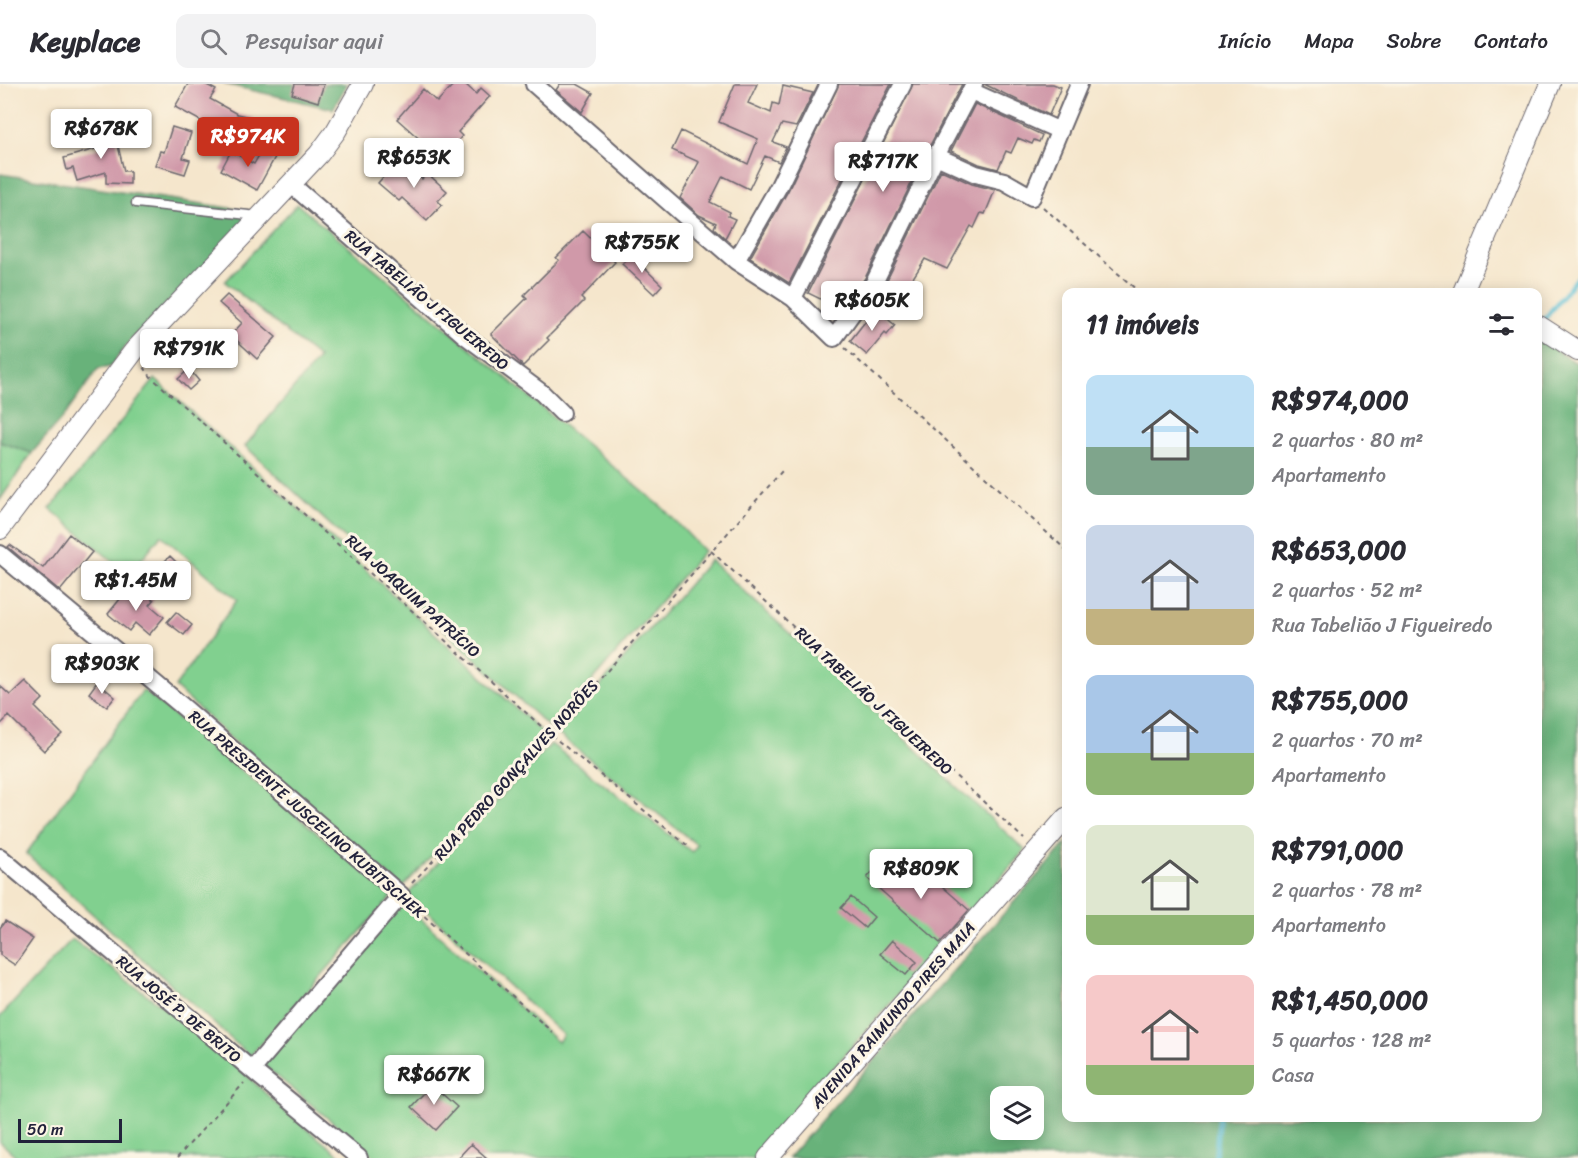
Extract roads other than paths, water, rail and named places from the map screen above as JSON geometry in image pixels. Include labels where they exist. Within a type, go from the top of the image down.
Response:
[{"type":"street","points":[[0,529],[134,351],[292,185],[325,147],[363,84]]},
{"type":"street","points":[[534,84],[736,261],[793,298],[834,338],[874,283],[972,88],[1060,131]]},
{"type":"street","points":[[736,261],[779,186],[829,84]]},
{"type":"street","points":[[793,298],[903,84]]},
{"type":"street","points":[[936,156],[976,174],[1004,181],[1032,197],[1079,84]]},
{"type":"street","points":[[1469,288],[1550,84]]},
{"type":"street","name":"RUA TABELIÃO J FIGUEIREDO","points":[[292,185],[463,334],[542,393],[562,413]]},
{"type":"street","points":[[1542,328],[1578,345]]},
{"type":"street","points":[[1542,328],[1578,351]]},
{"type":"street","name":"RUA PRESIDENTE JUSCELINO KUBITSCHEK","points":[[0,554],[181,705],[401,895],[252,1070]]},
{"type":"street","name":"AVENIDA RAIMUNDO PIRES MAIA","points":[[768,1158],[1062,823]]},
{"type":"street","name":"RUA JOSÉ P. DE BRITO","points":[[0,857],[359,1158]]},
{"type":"lane","points":[[135,203],[261,217]]},
{"type":"waterway","points":[[1543,321],[1578,276]]},
{"type":"waterway","points":[[1215,1158],[1219,1122]]}]
